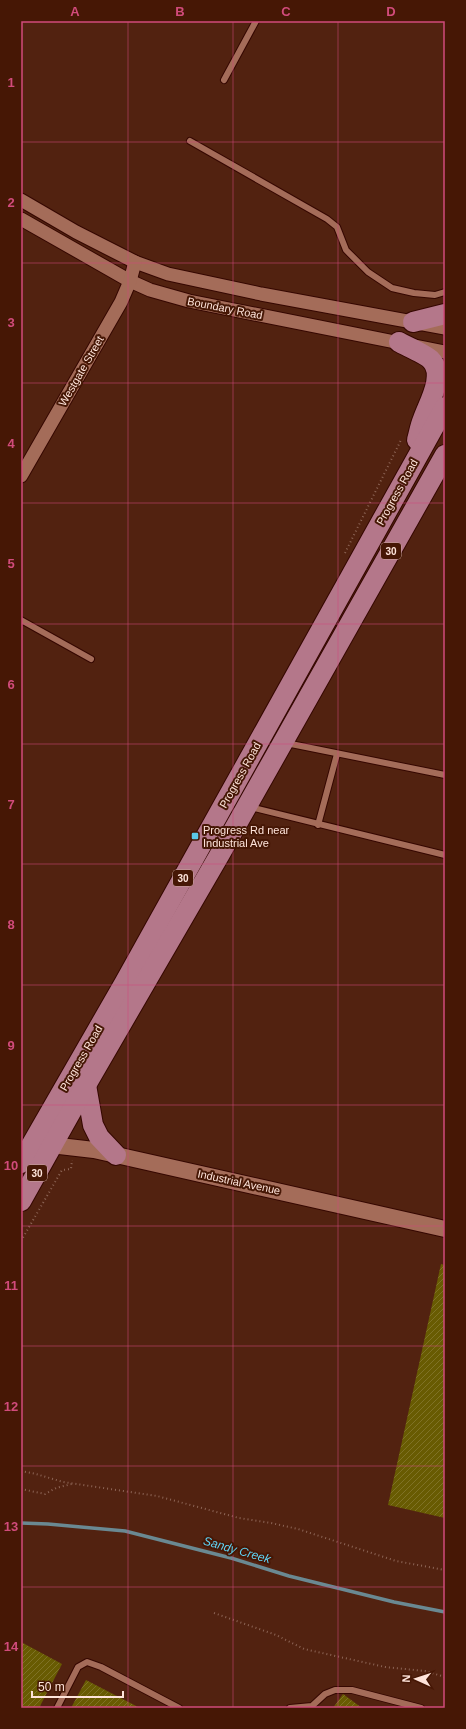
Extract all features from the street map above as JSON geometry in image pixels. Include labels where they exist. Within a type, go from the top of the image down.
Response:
[{"type":"main road","points":[[413,322],[445,314]]},
{"type":"main road","points":[[398,342],[431,360],[436,368],[437,375],[435,391],[423,419],[409,469]]},
{"type":"main road","name":"Progress Road","points":[[21,1163],[27,1142],[144,947],[409,469],[445,407]]},
{"type":"main road","name":"Progress Road","points":[[21,1201],[247,806],[445,455]]},
{"type":"main road","points":[[86,1085],[93,1125],[99,1137],[116,1155]]},
{"type":"street","name":"Boundary Road","points":[[21,200],[76,232],[135,262],[168,274],[261,294],[445,328]]},
{"type":"street","name":"Boundary Road","points":[[21,219],[130,281],[150,290],[189,301],[445,352]]},
{"type":"street","name":"Westgate Street","points":[[21,476],[121,302],[130,281],[135,262]]},
{"type":"street","name":"Industrial Avenue","points":[[27,1142],[94,1150],[445,1229]]},
{"type":"lane","points":[[224,80],[256,21]]},
{"type":"lane","points":[[190,141],[337,227],[346,250],[368,272],[392,288],[435,295],[445,292]]},
{"type":"lane","points":[[21,620],[91,659]]},
{"type":"lane","points":[[283,742],[445,775]]},
{"type":"lane","points":[[318,824],[337,754]]},
{"type":"lane","points":[[247,806],[445,855]]},
{"type":"lane","points":[[57,1708],[78,1667],[87,1662],[101,1666],[179,1708]]},
{"type":"lane","points":[[290,1708],[311,1707],[325,1694],[335,1690],[352,1690],[421,1708]]},
{"type":"path","points":[[21,1241],[62,1170],[70,1168],[75,1148]]},
{"type":"path","points":[[21,1471],[73,1483],[157,1496],[239,1518],[298,1529],[396,1561],[445,1570]]},
{"type":"path","points":[[21,1489],[44,1494],[56,1488],[73,1483]]},
{"type":"path","points":[[214,1613],[276,1635],[304,1649],[385,1667],[425,1671],[445,1677]]},
{"type":"building","points":[[441,1264],[445,1265],[445,1518],[388,1505]]},
{"type":"building","points":[[21,1642],[62,1664],[39,1708],[21,1708]]},
{"type":"building","points":[[86,1680],[140,1708],[71,1708]]},
{"type":"building","points":[[343,1694],[362,1708],[333,1708]]},
{"type":"waterway","name":"Sandy Creek","points":[[21,1523],[125,1531],[231,1558],[289,1576],[394,1602],[445,1612]]},
{"type":"place","name":"Progress Rd near Industrial Ave","points":[[195,836]]}]
